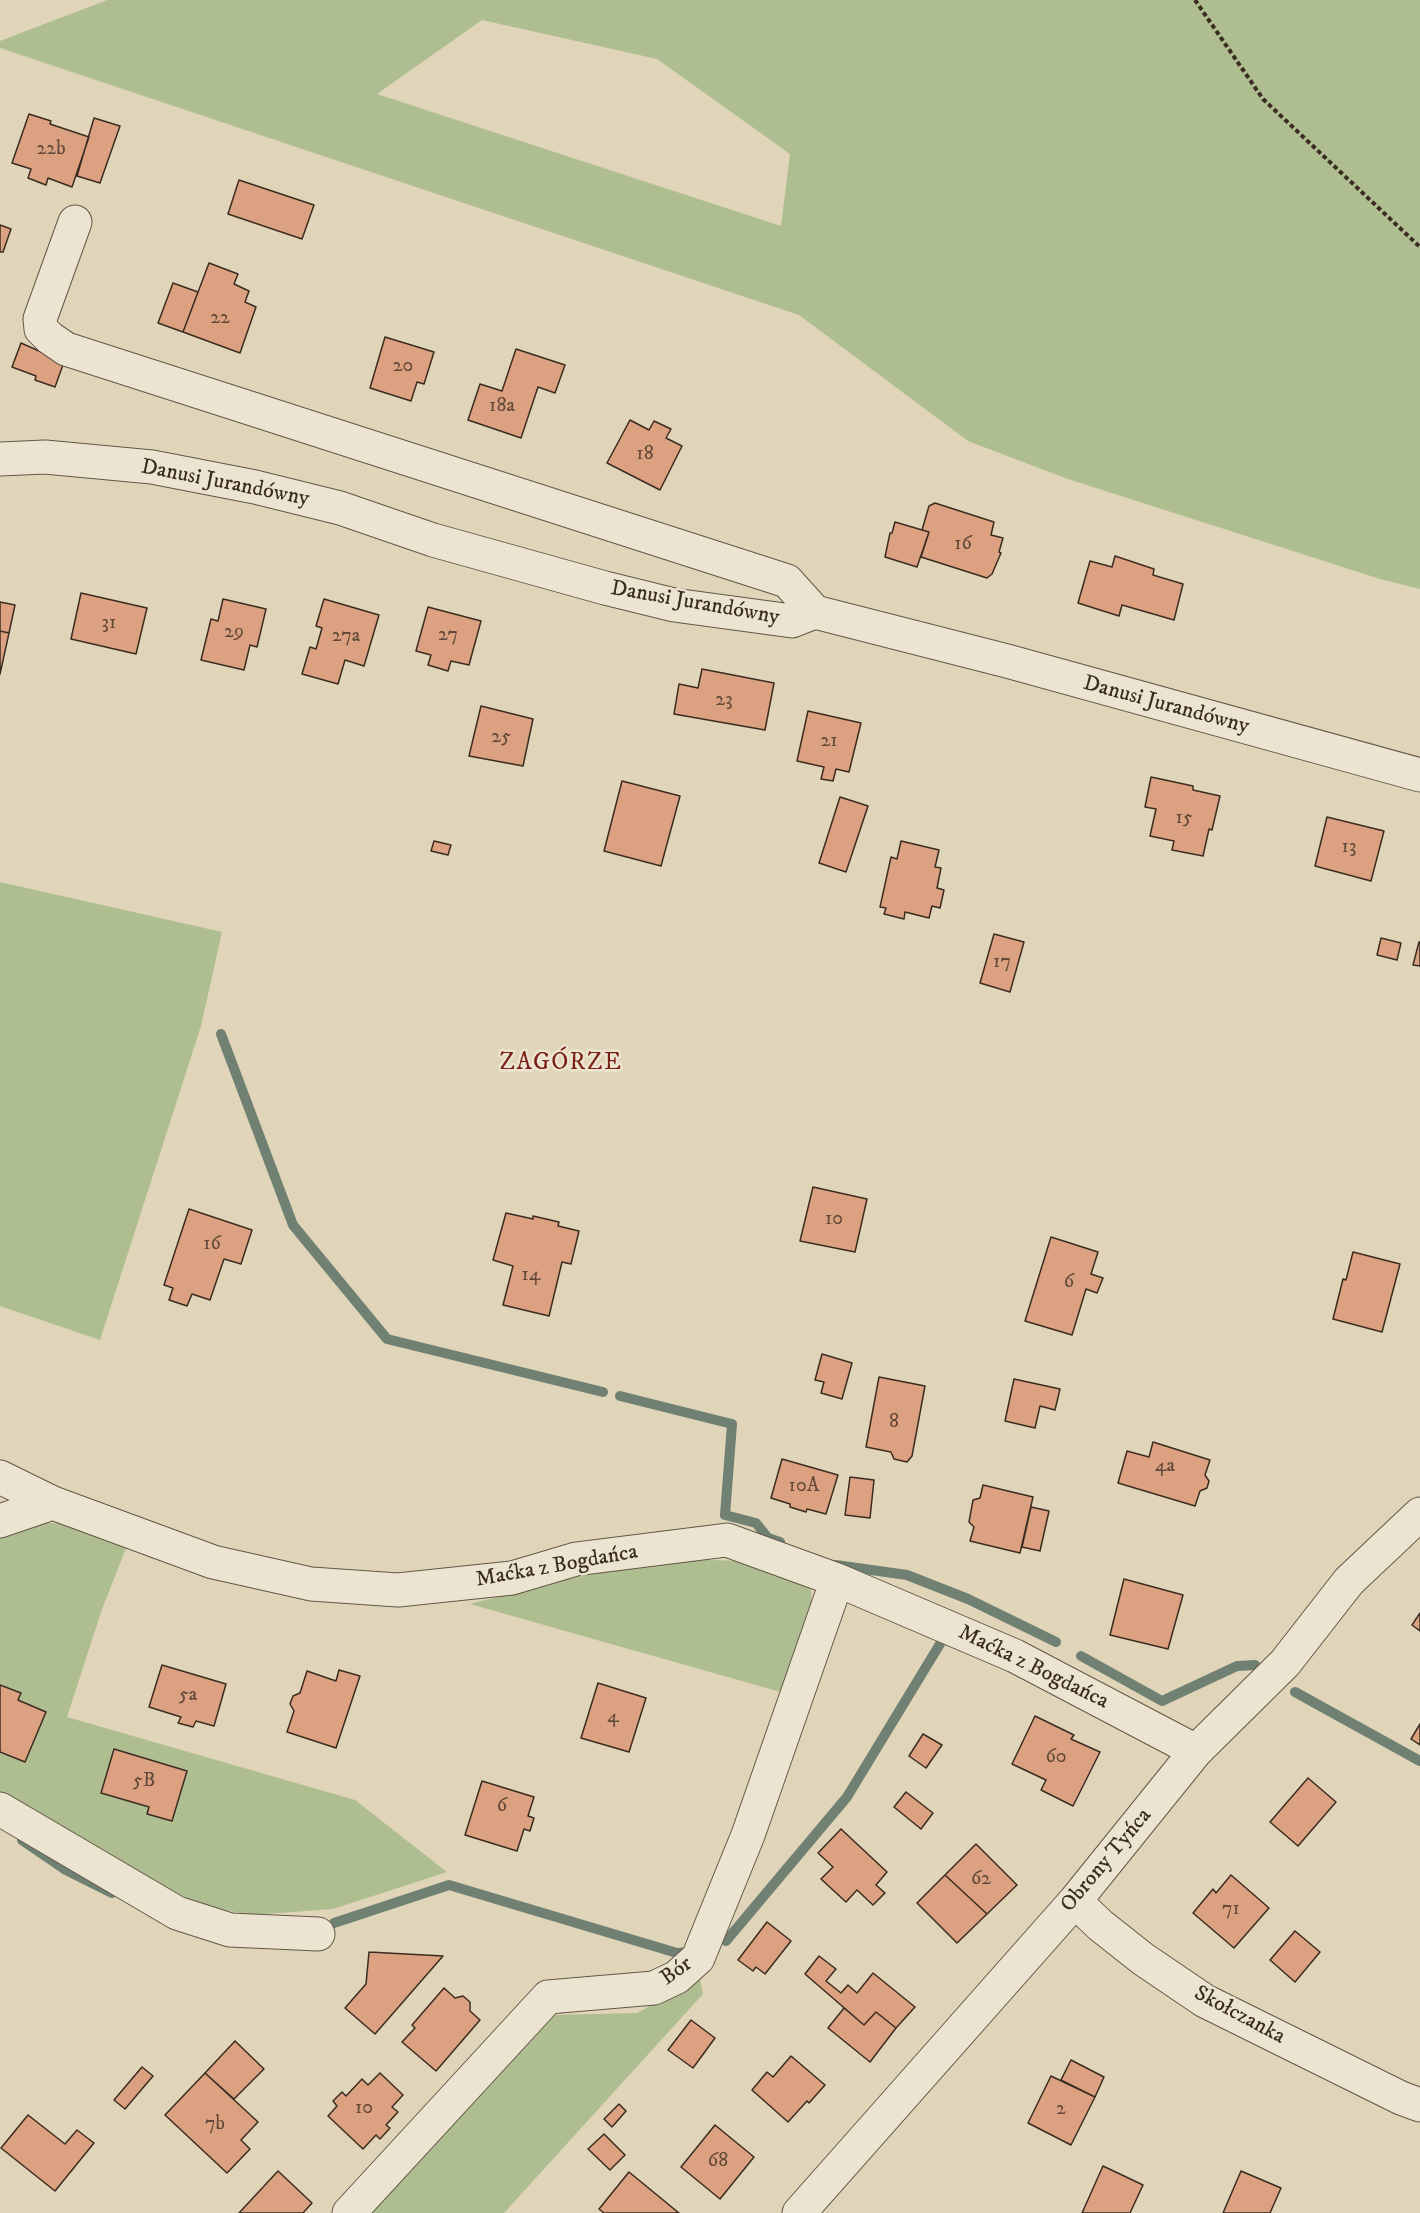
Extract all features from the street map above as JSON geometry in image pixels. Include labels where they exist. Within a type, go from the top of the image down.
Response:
[{"type":"street","points":[[75,222],[40,319],[41,329],[66,349],[787,581],[815,612]]},
{"type":"street","name":"Danusi Jurandówny","points":[[0,459],[45,458],[164,470],[255,487],[340,508],[433,540],[605,588],[674,605],[792,621],[815,612],[1007,661],[1420,775]]},
{"type":"street","name":"Maćka z Bogdańca","points":[[0,1476],[53,1503],[213,1562],[311,1584],[398,1590],[512,1578],[576,1559],[726,1540],[837,1580],[1015,1656],[1196,1751]]},
{"type":"street","points":[[0,1521],[53,1503]]},
{"type":"street","name":"Obrony Tyńca","points":[[799,2213],[1075,1901],[1196,1751],[1285,1663],[1349,1581],[1420,1514]]},
{"type":"street","name":"Bór","points":[[349,2213],[548,1997],[654,1988],[677,1977],[698,1958],[748,1835],[837,1580]]},
{"type":"street","points":[[0,1809],[177,1913],[230,1930],[318,1935]]},
{"type":"street","name":"Skołczanka","points":[[1075,1901],[1100,1925],[1143,1959],[1205,2001],[1401,2098],[1420,2105]]},
{"type":"path","points":[[1195,0],[1263,99],[1420,247]]},
{"type":"green space","points":[[107,0],[1420,0],[1420,589],[1380,579],[1065,478],[968,441],[799,315],[0,48],[0,41]],"holes":[[[482,20],[657,59],[790,154],[781,226],[377,94]]]},
{"type":"green space","points":[[0,882],[222,932],[201,1026],[100,1340],[0,1306]]},
{"type":"green space","points":[[45,1523],[78,1523],[127,1546],[102,1609],[67,1717],[355,1800],[447,1872],[333,1909],[253,1915],[201,1906],[0,1795],[0,1537]]},
{"type":"green space","points":[[651,1558],[741,1561],[787,1573],[811,1590],[813,1627],[784,1693],[470,1604]]},
{"type":"green space","points":[[700,1979],[703,1994],[504,2213],[372,2213],[551,2015],[637,2013]]},
{"type":"building","points":[[29,114],[51,121],[50,124],[89,137],[72,187],[48,178],[46,185],[28,178],[31,169],[12,163]]},
{"type":"building","points":[[94,118],[120,126],[100,183],[77,176]]},
{"type":"building","points":[[239,180],[314,205],[302,239],[228,214]]},
{"type":"building","points":[[0,225],[11,229],[3,252],[0,252]]},
{"type":"building","points":[[209,263],[238,274],[234,284],[249,291],[245,302],[256,307],[240,353],[183,332]]},
{"type":"building","points":[[173,283],[198,292],[183,332],[158,323]]},
{"type":"building","points":[[385,337],[434,352],[424,384],[417,382],[411,401],[370,388]]},
{"type":"building","points":[[21,343],[64,362],[55,387],[35,380],[36,376],[12,367]]},
{"type":"building","points":[[516,349],[565,365],[555,393],[538,387],[521,438],[468,420],[480,384],[502,391]]},
{"type":"building","points":[[630,420],[649,430],[654,421],[671,429],[666,438],[682,446],[660,490],[607,463]]},
{"type":"building","points":[[935,503],[994,522],[991,535],[1003,538],[999,552],[1001,553],[992,574],[987,578],[921,557],[929,532],[922,530],[929,506]]},
{"type":"building","points":[[895,522],[929,532],[917,567],[885,557]]},
{"type":"building","points":[[1115,556],[1154,569],[1153,575],[1183,584],[1174,620],[1122,605],[1119,616],[1078,603],[1090,561],[1112,567]]},
{"type":"building","points":[[81,593],[147,608],[136,654],[71,639]]},
{"type":"building","points":[[223,599],[266,609],[257,647],[250,645],[244,670],[201,660],[211,619],[218,621]]},
{"type":"building","points":[[324,599],[379,615],[364,666],[345,660],[338,684],[302,674],[310,647],[316,649],[322,628],[316,626]]},
{"type":"building","points":[[0,602],[15,605],[9,633],[0,631]]},
{"type":"building","points":[[428,607],[481,621],[469,665],[451,661],[448,671],[428,665],[431,655],[416,651]]},
{"type":"building","points":[[0,631],[9,633],[0,674]]},
{"type":"building","points":[[702,669],[774,683],[765,730],[674,714],[679,684],[698,688]]},
{"type":"building","points":[[481,706],[533,719],[523,766],[469,756]]},
{"type":"building","points":[[808,711],[861,723],[849,772],[836,769],[833,781],[821,779],[824,767],[797,761]]},
{"type":"building","points":[[1151,777],[1193,786],[1193,790],[1220,796],[1203,856],[1172,850],[1174,841],[1150,836],[1156,809],[1145,807]]},
{"type":"building","points":[[622,781],[680,796],[661,866],[604,851]]},
{"type":"building","points":[[840,797],[868,806],[846,872],[819,863]]},
{"type":"building","points":[[1327,817],[1384,831],[1371,881],[1315,866]]},
{"type":"building","points":[[434,841],[451,845],[448,855],[431,851]]},
{"type":"building","points":[[901,841],[939,850],[935,867],[941,868],[937,888],[944,890],[940,908],[932,906],[929,918],[905,912],[904,919],[884,914],[886,908],[880,907],[891,857],[897,859]]},
{"type":"building","points":[[994,934],[1024,942],[1010,992],[980,983]]},
{"type":"building","points":[[1381,938],[1401,943],[1397,960],[1377,955]]},
{"type":"building","points":[[1420,942],[1420,966],[1413,965]]},
{"type":"building","points":[[813,1187],[867,1199],[855,1252],[800,1241]]},
{"type":"building","points":[[189,1209],[252,1230],[241,1264],[224,1259],[210,1300],[192,1294],[187,1306],[169,1300],[173,1288],[164,1285]]},
{"type":"building","points":[[506,1213],[559,1222],[558,1226],[579,1231],[571,1264],[562,1262],[549,1316],[503,1305],[513,1266],[493,1260]]},
{"type":"building","points":[[1051,1237],[1098,1252],[1091,1274],[1103,1278],[1097,1293],[1086,1289],[1072,1335],[1025,1321]]},
{"type":"building","points":[[1353,1252],[1400,1264],[1382,1332],[1333,1319],[1343,1279],[1346,1280]]},
{"type":"building","points":[[822,1354],[852,1363],[842,1399],[821,1393],[824,1382],[815,1380]]},
{"type":"building","points":[[879,1377],[925,1386],[912,1456],[907,1462],[894,1459],[891,1452],[866,1447]]},
{"type":"building","points":[[1014,1379],[1060,1389],[1055,1410],[1040,1406],[1035,1428],[1005,1421]]},
{"type":"building","points":[[1153,1442],[1210,1460],[1205,1475],[1209,1481],[1207,1488],[1200,1491],[1195,1506],[1118,1483],[1127,1451],[1149,1457]]},
{"type":"building","points":[[782,1459],[838,1475],[826,1514],[807,1509],[806,1512],[771,1498]]},
{"type":"building","points":[[850,1477],[874,1480],[870,1518],[845,1515]]},
{"type":"building","points":[[983,1485],[1033,1497],[1020,1553],[970,1541],[974,1527],[969,1522],[973,1500],[980,1498]]},
{"type":"building","points":[[1031,1507],[1049,1511],[1040,1551],[1022,1547]]},
{"type":"building","points":[[1124,1579],[1183,1595],[1168,1649],[1110,1635]]},
{"type":"building","points":[[1420,1613],[1420,1631],[1412,1625]]},
{"type":"building","points":[[162,1665],[226,1684],[214,1726],[196,1721],[193,1727],[178,1723],[181,1717],[149,1707]]},
{"type":"building","points":[[339,1670],[360,1676],[336,1748],[287,1732],[294,1711],[290,1704],[293,1696],[300,1693],[307,1671],[336,1681]]},
{"type":"building","points":[[598,1683],[646,1698],[629,1752],[581,1738]]},
{"type":"building","points":[[0,1685],[21,1693],[18,1700],[46,1712],[25,1762],[0,1752]]},
{"type":"building","points":[[1035,1716],[1074,1735],[1071,1739],[1100,1752],[1073,1806],[1041,1790],[1046,1780],[1012,1764]]},
{"type":"building","points":[[1420,1724],[1420,1745],[1411,1739]]},
{"type":"building","points":[[923,1734],[942,1745],[926,1768],[909,1756]]},
{"type":"building","points":[[114,1749],[187,1771],[172,1821],[147,1814],[149,1807],[101,1793]]},
{"type":"building","points":[[1308,1778],[1336,1802],[1298,1846],[1270,1822]]},
{"type":"building","points":[[482,1781],[534,1797],[528,1816],[534,1818],[530,1831],[524,1829],[517,1851],[465,1835]]},
{"type":"building","points":[[906,1792],[933,1813],[921,1829],[894,1807]]},
{"type":"building","points":[[841,1829],[887,1872],[876,1885],[885,1893],[873,1905],[857,1890],[846,1902],[821,1879],[833,1867],[818,1853]]},
{"type":"building","points":[[976,1844],[1017,1885],[987,1914],[945,1875]]},
{"type":"building","points":[[945,1875],[987,1914],[957,1943],[917,1903]]},
{"type":"building","points":[[1231,1875],[1269,1908],[1234,1948],[1193,1913],[1213,1889],[1216,1893]]},
{"type":"building","points":[[767,1922],[791,1941],[765,1974],[756,1967],[753,1971],[738,1960]]},
{"type":"building","points":[[1295,1931],[1320,1952],[1295,1982],[1270,1960]]},
{"type":"building","points":[[369,1952],[443,1956],[375,2034],[345,2008],[366,1984]]},
{"type":"building","points":[[819,1956],[836,1969],[826,1981],[841,1993],[848,1985],[857,1993],[873,1973],[915,2007],[896,2028],[876,2012],[864,2025],[805,1974]]},
{"type":"building","points":[[444,1988],[455,1998],[463,1996],[470,2002],[470,2011],[480,2020],[436,2071],[402,2042],[415,2028],[412,2025]]},
{"type":"building","points":[[844,2008],[864,2025],[876,2012],[896,2028],[870,2062],[828,2028]]},
{"type":"building","points":[[691,2020],[715,2038],[693,2068],[668,2050]]},
{"type":"building","points":[[235,2041],[264,2069],[234,2099],[205,2073]]},
{"type":"building","points":[[791,2056],[825,2085],[788,2122],[752,2090],[767,2072],[773,2077]]},
{"type":"building","points":[[1071,2060],[1104,2077],[1095,2097],[1061,2080]]},
{"type":"building","points":[[142,2067],[153,2076],[125,2109],[114,2100]]},
{"type":"building","points":[[205,2073],[258,2122],[241,2140],[250,2149],[227,2173],[165,2115]]},
{"type":"building","points":[[380,2073],[403,2095],[392,2107],[398,2112],[386,2125],[390,2128],[380,2139],[376,2135],[363,2149],[328,2116],[337,2106],[333,2101],[342,2092],[346,2096],[362,2079],[368,2085]]},
{"type":"building","points":[[1051,2076],[1095,2097],[1071,2145],[1028,2123]]},
{"type":"building","points":[[619,2104],[626,2111],[612,2127],[604,2119]]},
{"type":"building","points":[[28,2115],[65,2144],[77,2130],[94,2143],[55,2191],[1,2148]]},
{"type":"building","points":[[715,2125],[754,2157],[720,2199],[681,2167]]},
{"type":"building","points":[[604,2134],[625,2155],[610,2170],[588,2149]]},
{"type":"building","points":[[1103,2166],[1143,2185],[1130,2213],[1082,2213]]},
{"type":"building","points":[[278,2171],[312,2203],[303,2213],[239,2213]]},
{"type":"building","points":[[1241,2171],[1281,2188],[1270,2213],[1223,2213]]},
{"type":"building","points":[[629,2172],[679,2213],[604,2213],[599,2209]]},
{"type":"waterway","points":[[221,1034],[293,1225],[387,1339],[603,1392]]},
{"type":"waterway","points":[[620,1396],[732,1424],[725,1515],[756,1523],[768,1538],[780,1542]]},
{"type":"waterway","points":[[836,1565],[907,1575],[968,1599],[1056,1642]]},
{"type":"waterway","points":[[726,1941],[847,1797],[943,1639]]},
{"type":"waterway","points":[[1081,1656],[1162,1701],[1237,1666],[1255,1665]]},
{"type":"waterway","points":[[1295,1692],[1420,1761]]},
{"type":"waterway","points":[[22,1840],[66,1870],[112,1893]]},
{"type":"waterway","points":[[334,1923],[449,1885],[677,1953],[688,1952]]},
{"type":"district","name":"ZAGÓRZE","points":[[561,1064]]}]
